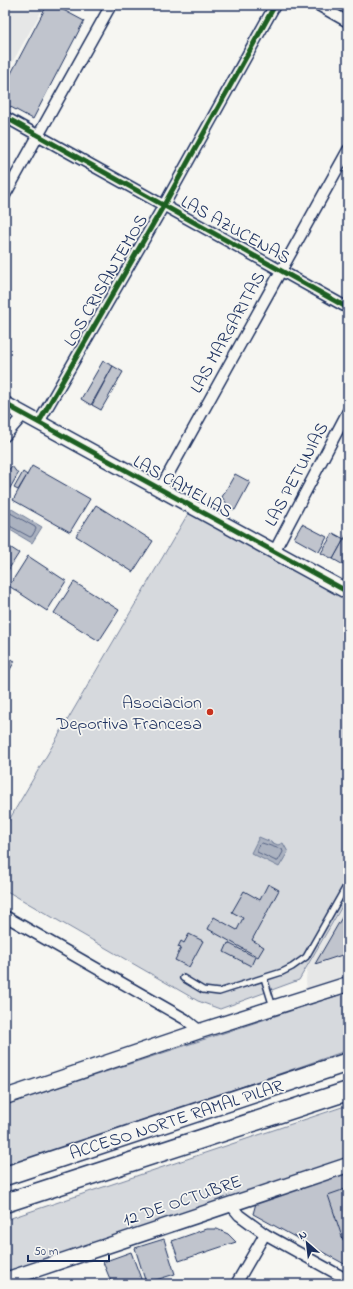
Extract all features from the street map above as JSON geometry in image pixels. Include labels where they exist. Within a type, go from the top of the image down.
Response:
[{"type":"highway","name":"ACCESO NORTE RAMAL PILAR","points":[[5,1176],[348,1062]]},
{"type":"highway","name":"ACCESO NORTE RAMAL PILAR","points":[[5,1203],[348,1091]]},
{"type":"street","points":[[5,195],[111,5]]},
{"type":"street","name":"LOS CRISANTEMOS","points":[[39,422],[164,205],[274,5]]},
{"type":"street","points":[[318,5],[348,22]]},
{"type":"street","name":"LAS AZUCENAS","points":[[5,117],[348,308]]},
{"type":"street","name":"LAS MARGARITAS","points":[[160,489],[348,150]]},
{"type":"street","name":"LAS CAMELIAS","points":[[7,408],[24,414],[39,422],[348,592]]},
{"type":"street","name":"LAS PETUNIAS","points":[[274,552],[348,411]]},
{"type":"street","points":[[5,436],[24,414]]},
{"type":"street","points":[[5,916],[185,1018],[200,1031]]},
{"type":"street","points":[[5,1096],[200,1031],[348,984]]},
{"type":"street","name":"12 DE OCTUBRE","points":[[5,1280],[348,1165]]},
{"type":"street","points":[[230,1204],[238,1215],[266,1234],[348,1280]]},
{"type":"street","points":[[236,1284],[266,1234]]},
{"type":"lane","points":[[183,978],[203,990],[219,992],[282,972],[306,957],[348,883]]},
{"type":"lane","points":[[264,978],[273,1008]]},
{"type":"shaded area","points":[[5,5],[45,5],[5,75]]},
{"type":"shaded area","name":"Asociacion Deportiva Francesa","points":[[189,512],[348,598],[348,896],[299,980],[220,1009],[198,1001],[5,890],[5,827]]},
{"type":"shaded area","points":[[348,898],[348,979],[307,992],[307,968]]},
{"type":"shaded area","points":[[348,992],[348,1050],[198,1102],[5,1166],[5,1105]]},
{"type":"shaded area","points":[[348,1105],[348,1160],[5,1272],[5,1220]]},
{"type":"water","points":[[5,505],[42,527],[32,543],[5,527]]},
{"type":"water","points":[[259,837],[278,845],[283,843],[288,852],[279,867],[251,853]]},
{"type":"building","points":[[47,5],[54,5],[84,21],[33,119],[5,104],[5,85]]},
{"type":"building","points":[[103,361],[113,366],[91,405],[81,399]]},
{"type":"building","points":[[113,366],[123,372],[101,410],[92,405]]},
{"type":"building","points":[[12,466],[18,474],[5,497],[5,474]]},
{"type":"building","points":[[32,466],[90,499],[70,532],[13,500]]},
{"type":"building","points":[[23,472],[27,475],[18,490],[14,488]]},
{"type":"building","points":[[235,474],[250,482],[235,510],[231,509],[222,497]]},
{"type":"building","points":[[96,505],[153,541],[133,572],[76,536]]},
{"type":"building","points":[[302,524],[327,537],[319,552],[294,538]]},
{"type":"building","points":[[348,532],[348,564],[347,567],[333,559]]},
{"type":"building","points":[[333,533],[344,539],[333,559],[321,553]]},
{"type":"building","points":[[5,544],[19,553],[5,575]]},
{"type":"building","points":[[28,556],[66,581],[47,611],[9,586]]},
{"type":"building","points":[[74,582],[119,610],[99,641],[54,613]]},
{"type":"building","points":[[5,656],[15,661],[5,678]]},
{"type":"building","points":[[268,884],[279,890],[252,940],[264,947],[258,957],[208,929],[214,917],[237,930],[243,918],[232,912],[244,891],[260,900]]},
{"type":"building","points":[[348,907],[348,953],[315,964]]},
{"type":"building","points":[[189,934],[203,941],[189,967],[175,960],[181,948],[178,947],[181,941],[184,943]]},
{"type":"building","points":[[228,943],[255,957],[251,966],[224,952]]},
{"type":"building","points":[[348,1172],[348,1266],[253,1214],[256,1203]]},
{"type":"building","points":[[348,1188],[348,1238],[343,1240],[328,1195]]},
{"type":"building","points":[[206,1229],[217,1229],[228,1234],[236,1242],[179,1261],[172,1241]]},
{"type":"building","points":[[164,1239],[175,1274],[146,1283],[135,1248]]},
{"type":"building","points":[[131,1252],[143,1284],[112,1284],[103,1262]]},
{"type":"cycle path","points":[[39,422],[164,205],[275,5]]},
{"type":"cycle path","points":[[5,117],[348,308]]},
{"type":"cycle path","points":[[5,404],[348,592]]},
{"type":"place","name":"Asociacion Deportiva Francesa","points":[[210,712]]}]
